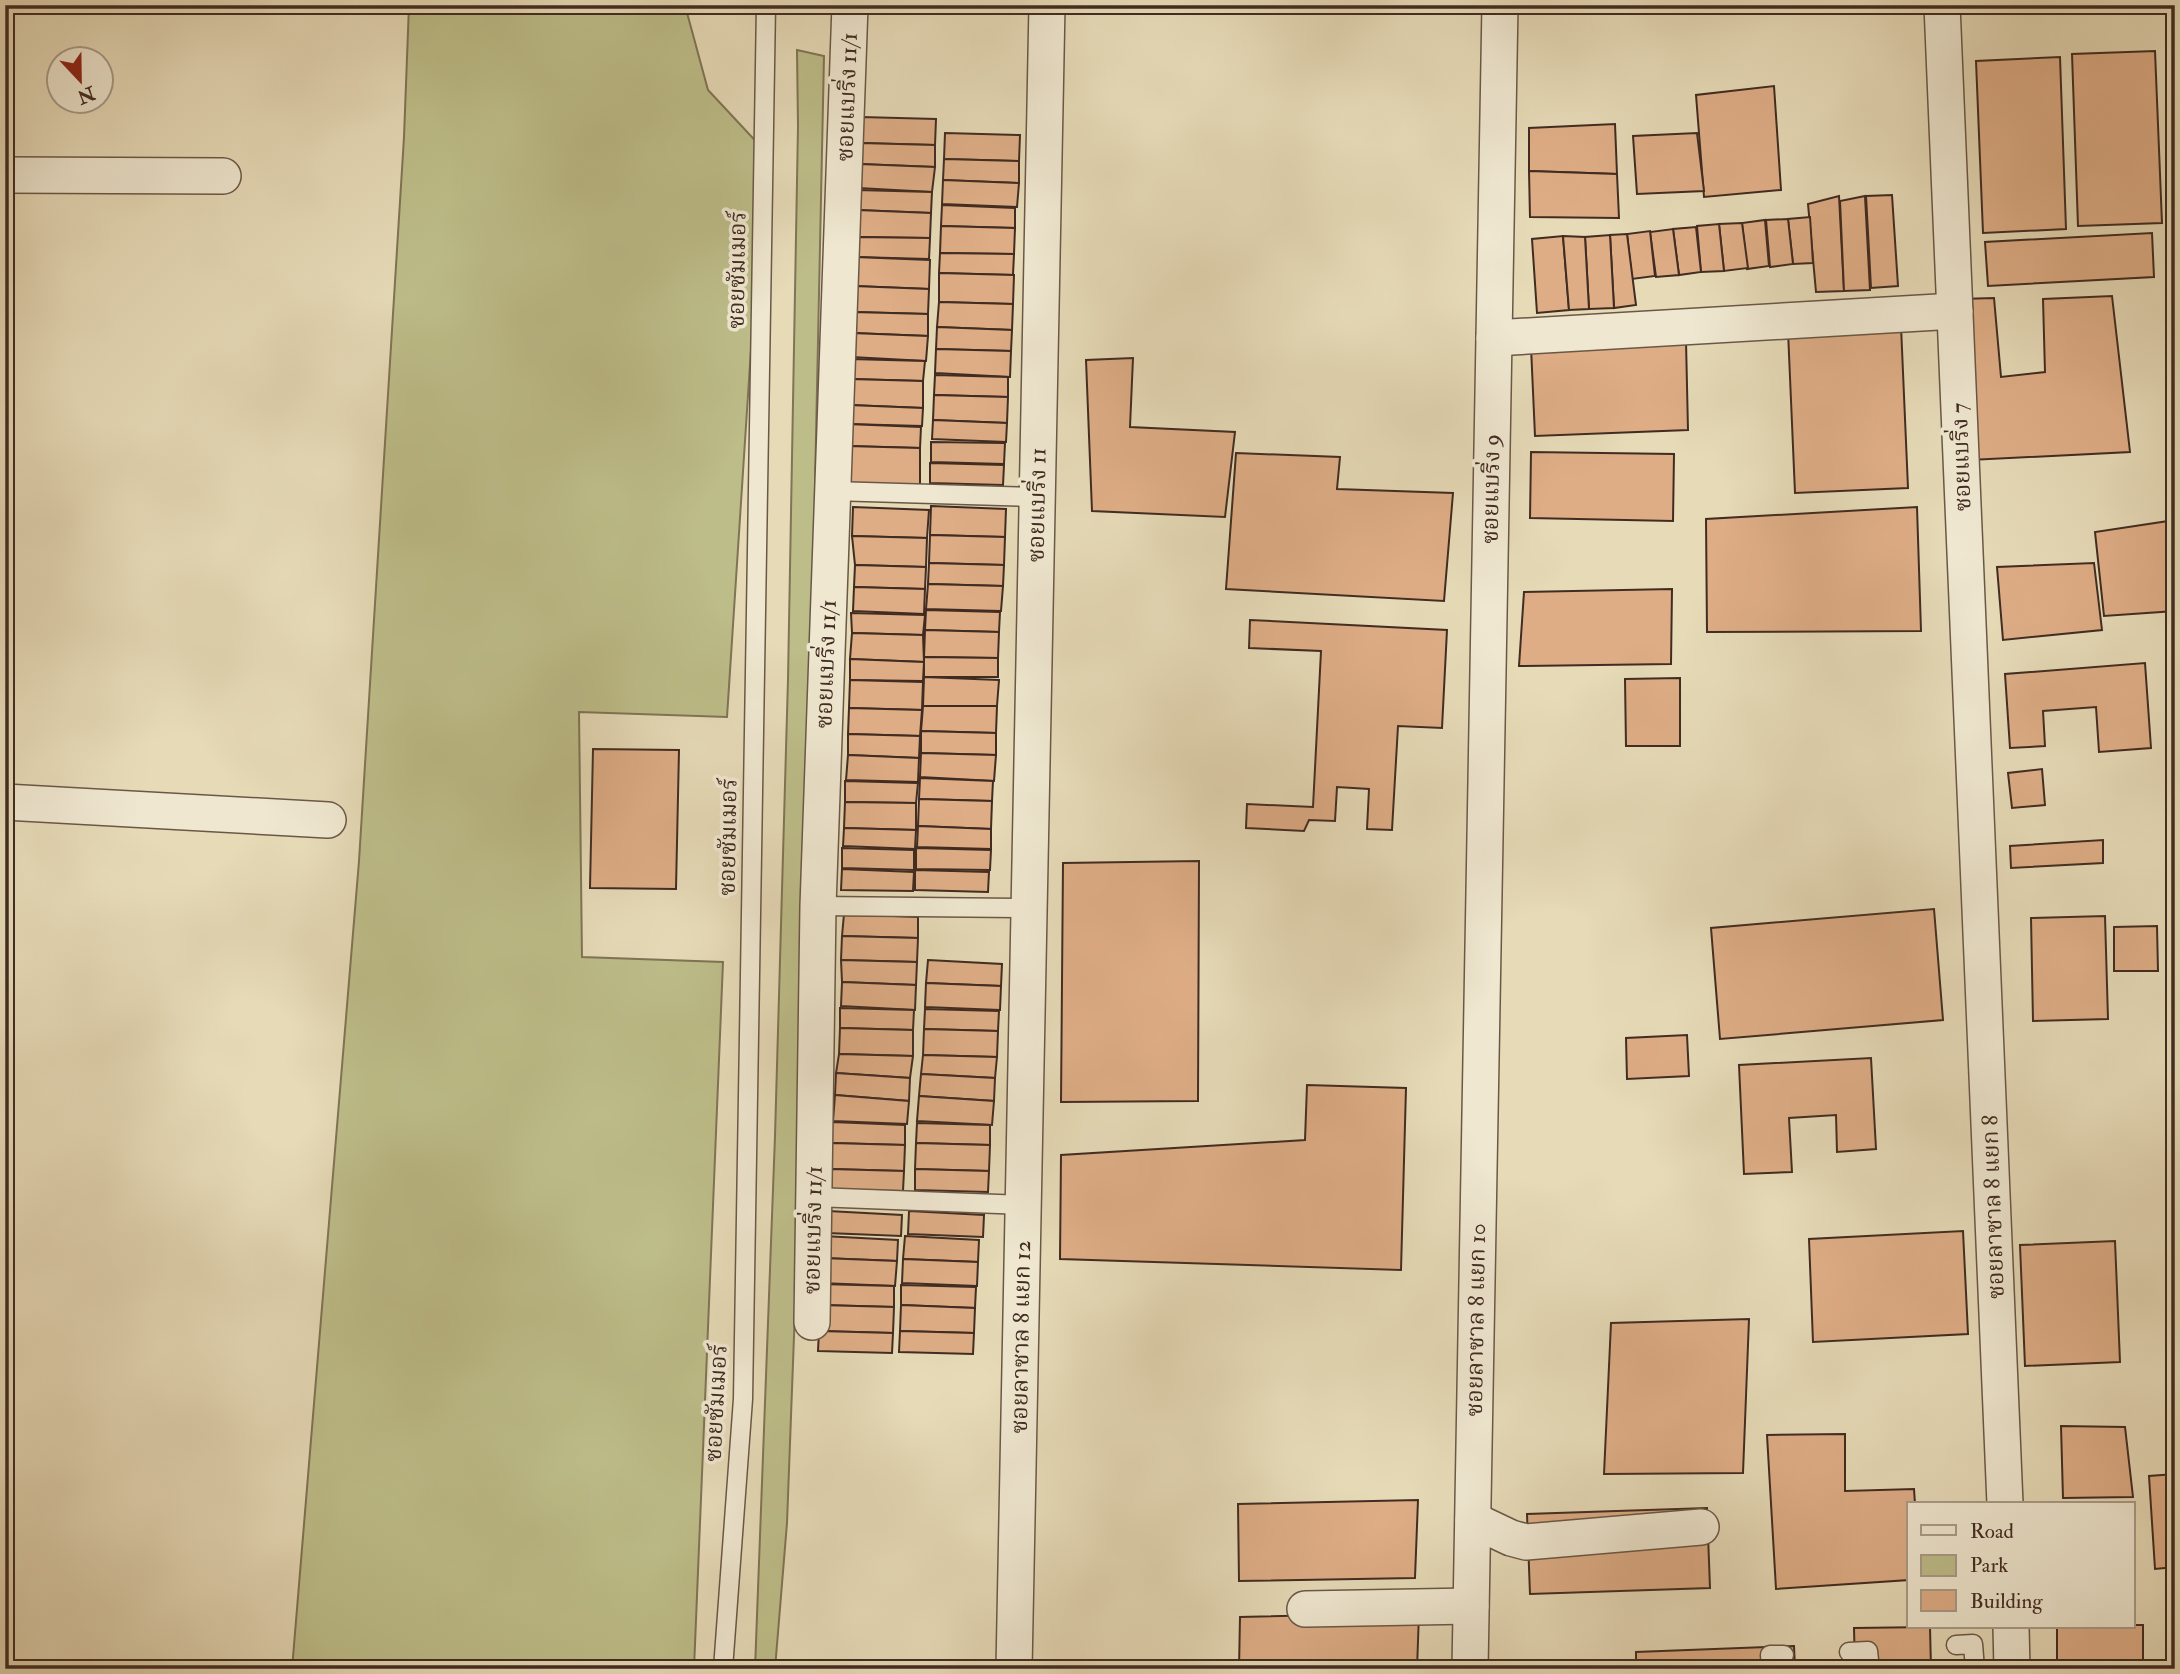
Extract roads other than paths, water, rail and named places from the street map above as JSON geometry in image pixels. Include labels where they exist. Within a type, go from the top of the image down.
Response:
[{"type":"street","name":"ซอยแบริ่ง 11/1","points":[[812,1322],[818,906],[850,5]]},
{"type":"street","name":"ซอยแบริ่ง 11","points":[[1027,1005],[1046,5]]},
{"type":"street","name":"ซอยแบริ่ง 9","points":[[1483,972],[1500,5]]},
{"type":"street","name":"ซอยแบริ่ง 7","points":[[1942,5],[1980,909]]},
{"type":"street","points":[[5,175],[223,176]]},
{"type":"street","points":[[1494,338],[1955,311]]},
{"type":"street","points":[[5,802],[328,820]]},
{"type":"street","name":"ซอยลาซาล 8 แยก 8","points":[[1980,909],[2005,1502]]},
{"type":"street","name":"ซอยลาซาล 8 แยก 10","points":[[1470,1669],[1483,972]]},
{"type":"street","name":"ซอยลาซาล 8 แยก 12","points":[[1014,1669],[1027,1005]]},
{"type":"street","points":[[1473,1520],[1526,1542],[1701,1527]]},
{"type":"street","points":[[1305,1609],[1471,1606]]},
{"type":"street","points":[[2011,1628],[2012,1669]]},
{"type":"lane","name":"ซอยซัมเมอร์","points":[[723,1669],[743,1399],[766,5]]},
{"type":"lane","points":[[832,491],[1037,497]]},
{"type":"lane","points":[[818,906],[1029,908]]},
{"type":"lane","points":[[814,1197],[1023,1205]]},
{"type":"lane","points":[[1956,1645],[1973,1644],[1975,1669]]},
{"type":"lane","points":[[1849,1652],[1868,1651],[1870,1669]]},
{"type":"lane","points":[[1771,1669],[1770,1655],[1784,1655]]}]
